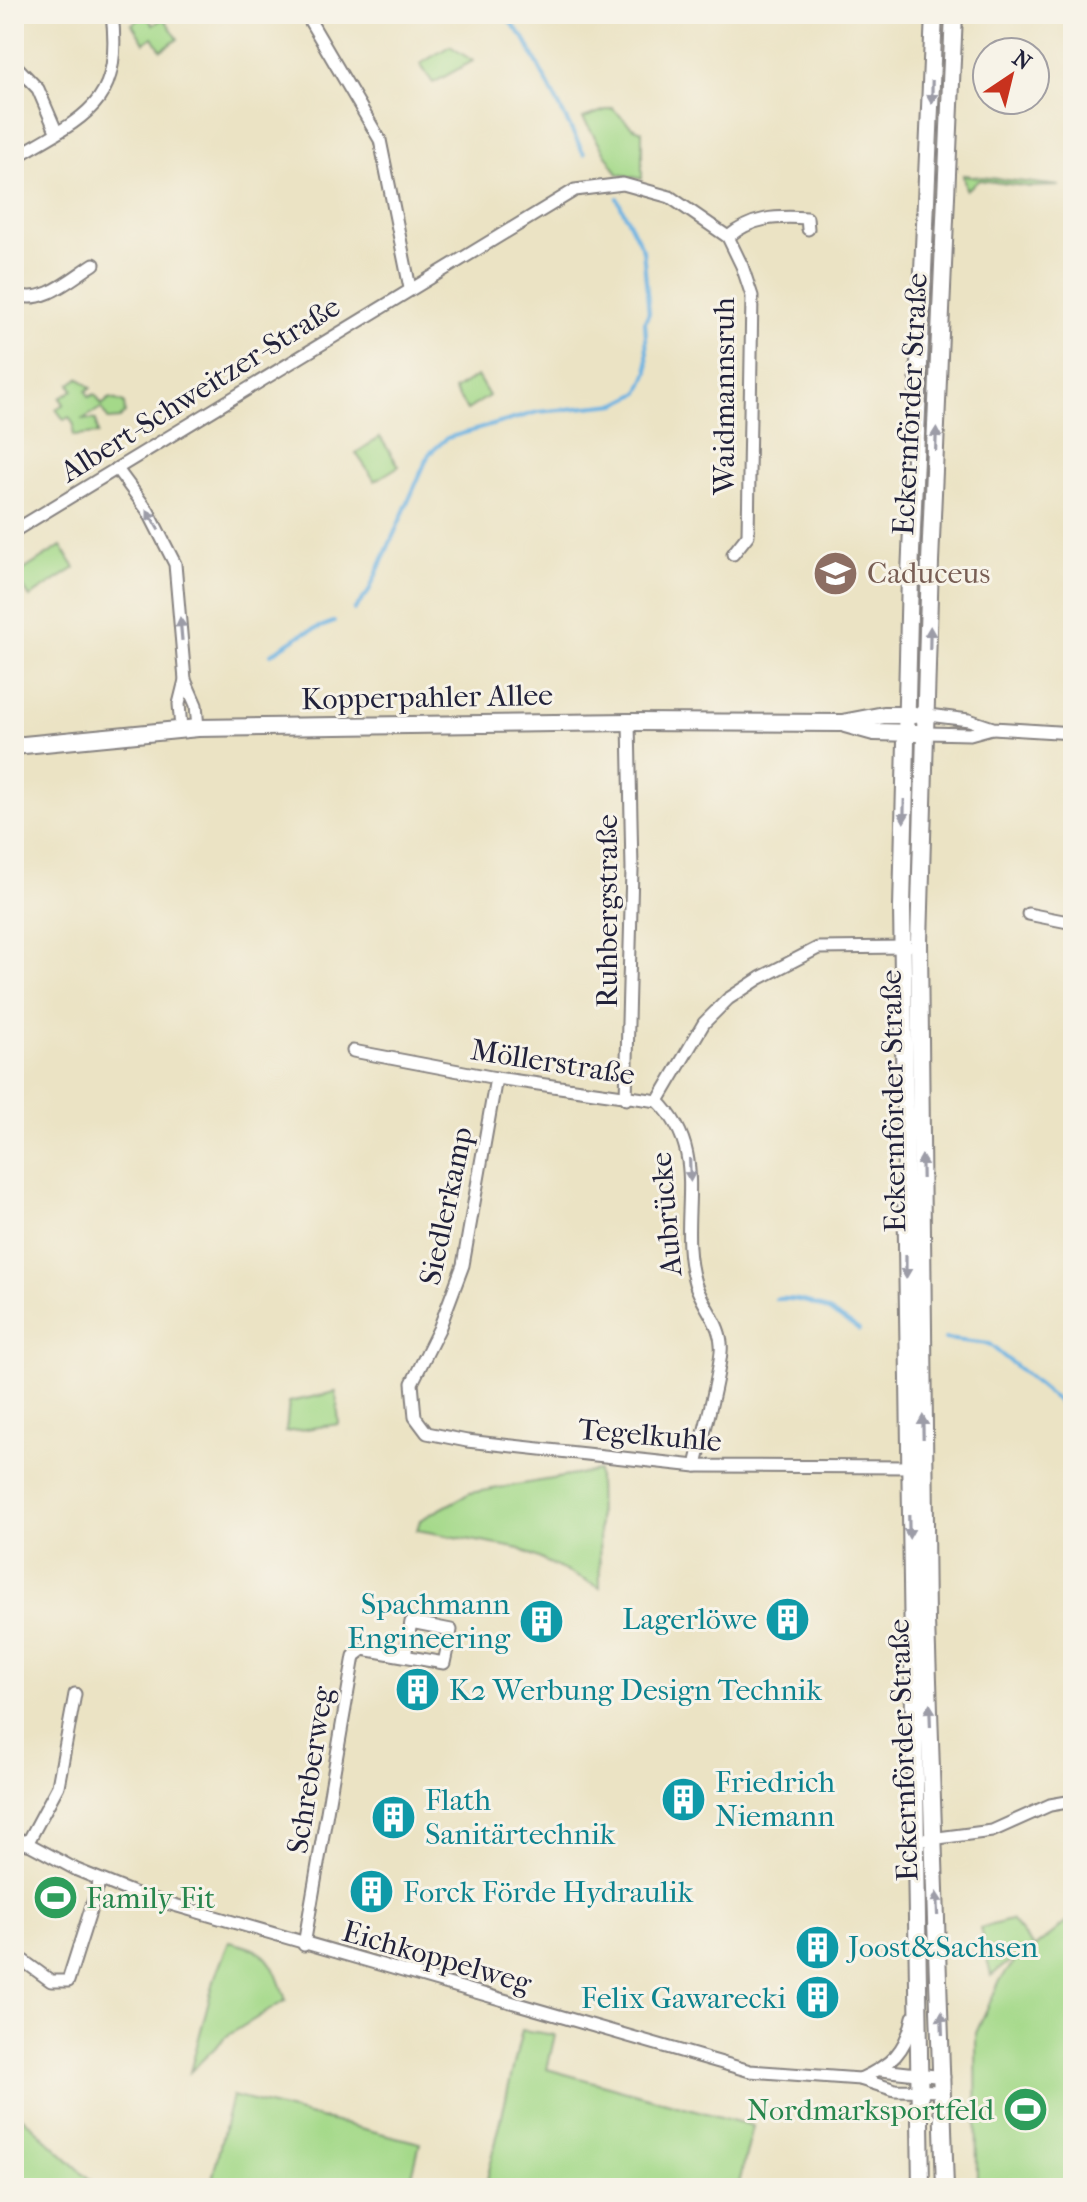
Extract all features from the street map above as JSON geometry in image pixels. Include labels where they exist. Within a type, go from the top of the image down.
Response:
[{"type":"main road","name":"Eckernförder Straße","points":[[921,2188],[915,1841],[916,1467],[911,948],[906,733],[934,14]]},
{"type":"main road","name":"Eckernförder Straße","points":[[911,948],[928,715],[930,562],[954,14]]},
{"type":"main road","name":"Kopperpahler Allee","points":[[14,746],[198,728],[629,722],[842,723],[907,714],[928,715]]},
{"type":"main road","name":"Kopperpahler Allee","points":[[842,723],[874,732],[927,733]]},
{"type":"main road","name":"Eckernförder Straße","points":[[916,1467],[944,2084],[945,2188]]},
{"type":"street","points":[[14,158],[105,95],[114,51],[112,14]]},
{"type":"street","points":[[306,14],[380,140],[410,288]]},
{"type":"street","points":[[14,64],[38,89],[56,131]]},
{"type":"street","name":"Waidmannsruh","points":[[575,190],[623,184],[650,190],[687,206],[728,237],[742,266],[752,296],[748,535],[733,554]]},
{"type":"street","name":"Albert-Schweitzer-Straße","points":[[14,531],[575,190]]},
{"type":"street","points":[[728,237],[746,222],[783,216],[807,218],[808,229]]},
{"type":"street","points":[[14,293],[26,297],[44,295],[94,264]]},
{"type":"street","points":[[117,469],[148,511],[169,548],[177,577],[185,680],[179,704],[181,729]]},
{"type":"street","points":[[185,680],[196,705],[198,728]]},
{"type":"street","points":[[928,715],[969,720],[993,728],[1073,733]]},
{"type":"street","name":"Ruhbergstraße","points":[[626,1099],[632,869],[629,722]]},
{"type":"street","points":[[927,733],[970,734],[993,728]]},
{"type":"street","points":[[1028,914],[1073,923]]},
{"type":"street","name":"Möllerstraße","points":[[353,1051],[496,1078],[626,1099],[658,1101],[704,1023],[728,999],[760,978],[818,948],[911,948]]},
{"type":"street","name":"Siedlerkamp","points":[[412,1383],[439,1329],[463,1265],[496,1078]]},
{"type":"street","name":"Aubrücke","points":[[658,1101],[672,1116],[690,1157],[688,1249],[695,1285],[721,1342],[696,1466]]},
{"type":"street","name":"Tegelkuhle","points":[[412,1383],[411,1394],[420,1426],[427,1433],[446,1438],[696,1466],[916,1467]]},
{"type":"street","name":"Schreberweg","points":[[304,1945],[354,1656],[363,1649],[444,1663],[451,1630],[411,1622],[405,1656]]},
{"type":"street","points":[[27,1844],[58,1786],[75,1694]]},
{"type":"street","points":[[915,1841],[992,1831],[1057,1802],[1073,1801]]},
{"type":"street","name":"Eichkoppelweg","points":[[14,1836],[100,1880],[304,1945],[750,2071],[860,2079],[895,2090],[921,2092],[944,2084]]},
{"type":"street","points":[[14,1954],[51,1981],[68,1981],[100,1880]]},
{"type":"street","name":"Eichkoppelweg","points":[[860,2079],[880,2070],[905,2048],[919,2004]]},
{"type":"street","name":"Eichkoppelweg","points":[[880,2070],[921,2073],[944,2084]]},
{"type":"green space","points":[[146,15],[153,25],[164,18],[178,39],[161,50],[153,37],[144,43],[132,24]]},
{"type":"green space","points":[[450,46],[473,61],[433,83],[420,64]]},
{"type":"green space","points":[[612,108],[632,127],[642,131],[642,179],[618,174],[583,118]]},
{"type":"green space","points":[[963,175],[1060,186],[1031,187],[979,180],[966,190]]},
{"type":"green space","points":[[477,376],[489,396],[467,410],[454,390]]},
{"type":"green space","points":[[79,378],[91,388],[86,391],[89,397],[95,394],[102,405],[110,398],[124,403],[125,413],[120,419],[109,420],[101,408],[83,419],[96,420],[98,434],[73,436],[74,425],[69,417],[64,420],[56,409],[64,404],[60,398],[73,390],[70,384]]},
{"type":"green space","points":[[380,437],[399,466],[375,481],[356,453]]},
{"type":"green space","points":[[61,546],[75,568],[30,597],[16,575]]},
{"type":"green space","points":[[1073,1345],[1073,1399],[1062,1389]]},
{"type":"green space","points":[[336,1392],[339,1424],[286,1432],[289,1402]]},
{"type":"green space","points":[[598,1471],[600,1588],[520,1549],[417,1530],[420,1520],[470,1493]]},
{"type":"green space","name":"Nordmarksportfeld","points":[[1073,1917],[1073,2188],[977,2188],[976,2033],[999,1982],[1014,1962],[1012,1959],[991,1976],[980,1928],[1011,1920],[1034,1948]]},
{"type":"green space","points":[[229,1942],[254,1949],[268,1960],[286,2000],[227,2036],[190,2072],[215,1977]]},
{"type":"green space","points":[[522,2030],[555,2035],[547,2069],[753,2126],[738,2188],[485,2188]]},
{"type":"green space","points":[[232,2096],[420,2143],[409,2188],[210,2188]]},
{"type":"green space","points":[[14,2109],[99,2188],[14,2188]]},
{"type":"waterway","points":[[503,14],[524,38],[584,154]]},
{"type":"waterway","points":[[354,610],[368,593],[429,454],[447,438],[538,412],[617,404],[639,393],[648,372],[645,321],[649,313],[643,250],[617,198]]},
{"type":"waterway","points":[[271,654],[304,633],[334,622]]},
{"type":"waterway","points":[[776,1299],[810,1303],[830,1311],[859,1330]]},
{"type":"waterway","points":[[945,1339],[989,1344],[1073,1414]]},
{"type":"place","name":"Caduceus","points":[[836,573]]},
{"type":"place","name":"Lagerlöwe","points":[[788,1619]]},
{"type":"place","name":"Spachmann Engineering","points":[[541,1621]]},
{"type":"place","name":"K2 Werbung Design Technik","points":[[418,1690]]},
{"type":"place","name":"Friedrich Niemann","points":[[684,1799]]},
{"type":"place","name":"Flath Sanitärtechnik","points":[[394,1817]]},
{"type":"place","name":"Forck Förde Hydraulik","points":[[372,1892]]},
{"type":"place","name":"Family Fit","points":[[55,1898]]},
{"type":"place","name":"Joost&Sachsen","points":[[817,1947]]},
{"type":"place","name":"Felix Gawarecki","points":[[817,1998]]},
{"type":"place","name":"Nordmarksportfeld","points":[[1025,2110]]}]
